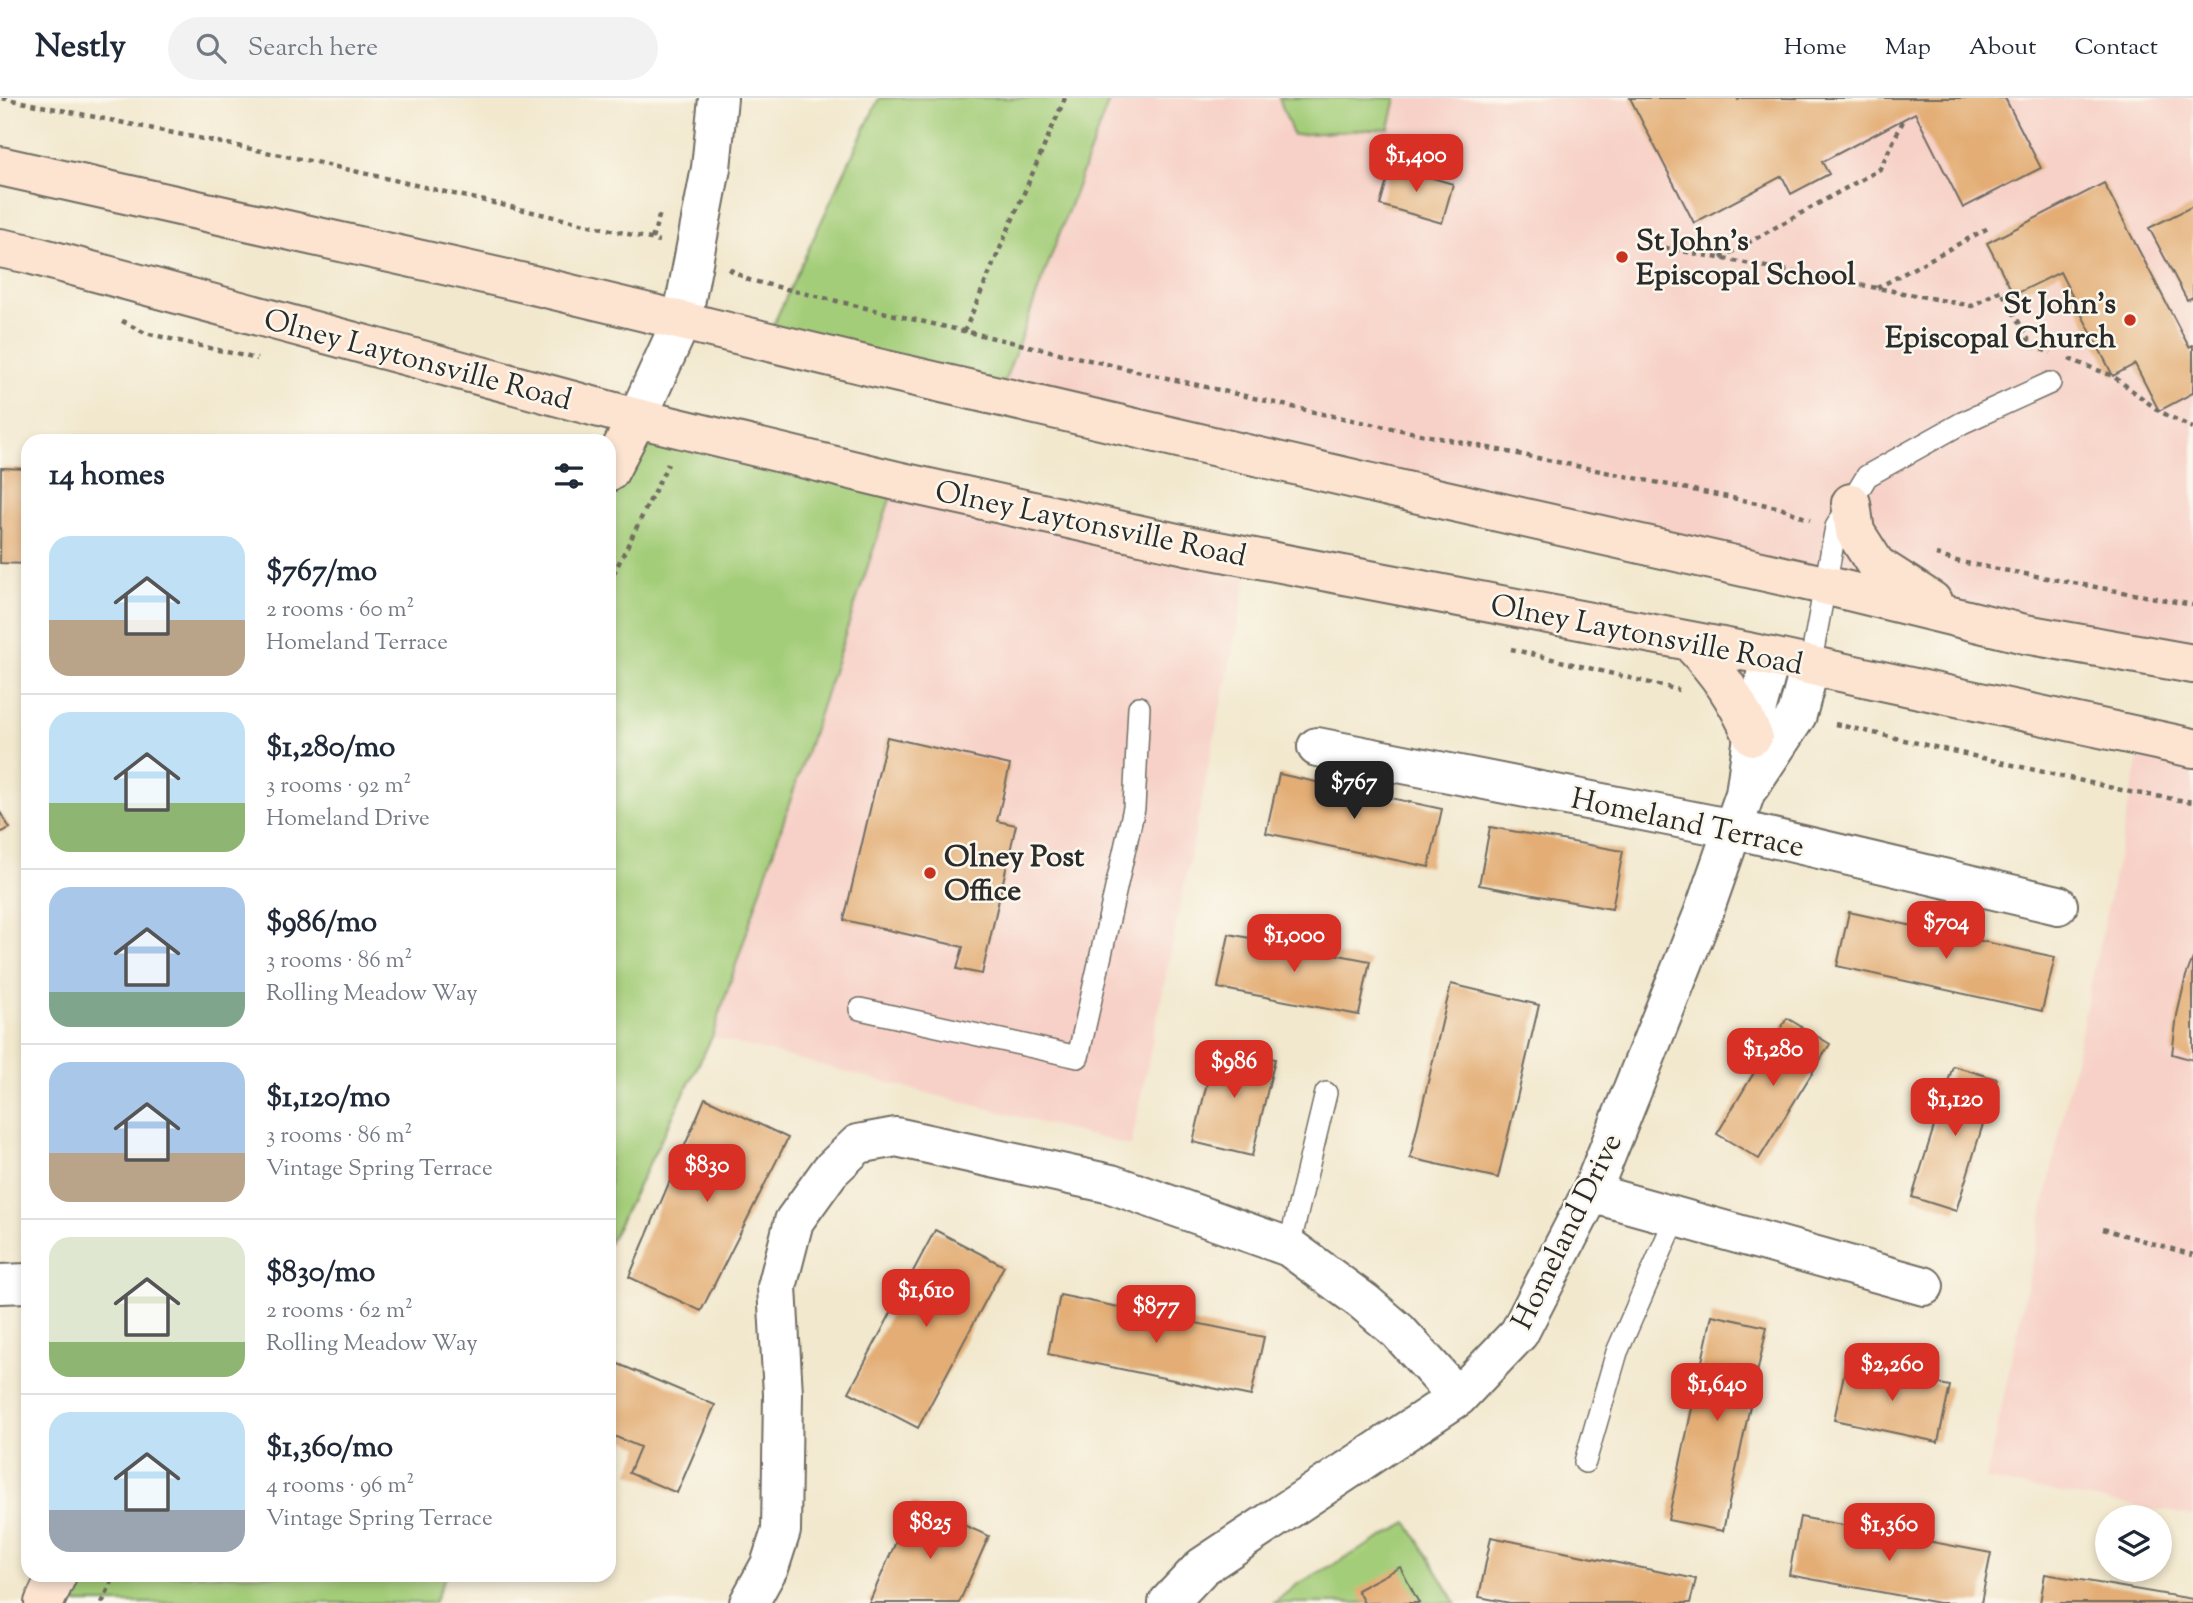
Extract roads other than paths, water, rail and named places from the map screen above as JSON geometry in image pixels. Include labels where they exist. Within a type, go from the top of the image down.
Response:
[{"type":"main road","points":[[0,166],[682,320],[2025,634],[2193,664]]},
{"type":"main road","name":"Olney Laytonsville Road","points":[[0,248],[637,418],[897,481],[1186,545],[1771,657],[2193,748]]},
{"type":"main road","points":[[616,458],[637,418]]},
{"type":"main road","points":[[1843,515],[1876,565],[1957,617]]},
{"type":"main road","points":[[1689,641],[1719,673],[1753,736]]},
{"type":"main road","points":[[44,1603],[54,1582]]},
{"type":"street","points":[[637,418],[682,320],[711,168],[718,98]]},
{"type":"street","name":"Homeland Drive","points":[[1168,1603],[1202,1567],[1458,1397],[1519,1333],[1591,1193],[1703,914],[1740,811],[1756,708],[1771,657]]},
{"type":"street","name":"Homeland Drive","points":[[1740,811],[1797,715],[1810,666]]},
{"type":"street","name":"Homeland Terrace","points":[[1317,747],[1740,811],[2057,905]]},
{"type":"street","points":[[749,1603],[770,1565],[781,1531],[783,1394],[777,1287],[794,1221],[830,1171],[858,1144],[896,1137],[1111,1184],[1289,1247],[1364,1302],[1398,1331],[1458,1397]]},
{"type":"street","points":[[1591,1193],[1924,1286]]},
{"type":"street","points":[[0,1284],[21,1283]]},
{"type":"lane","points":[[1810,666],[1824,585],[1843,515],[1867,476],[1962,423],[2050,383]]},
{"type":"lane","points":[[860,1009],[1077,1057],[1134,808],[1139,707]]},
{"type":"lane","points":[[1289,1247],[1326,1093]]},
{"type":"lane","points":[[1585,1462],[1617,1352],[1676,1217]]},
{"type":"place","name":"St John's Episcopal School","points":[[1622,257]]},
{"type":"place","name":"St John's Episcopal Church","points":[[2130,320]]},
{"type":"place","name":"Olney Post Office","points":[[930,873]]}]
